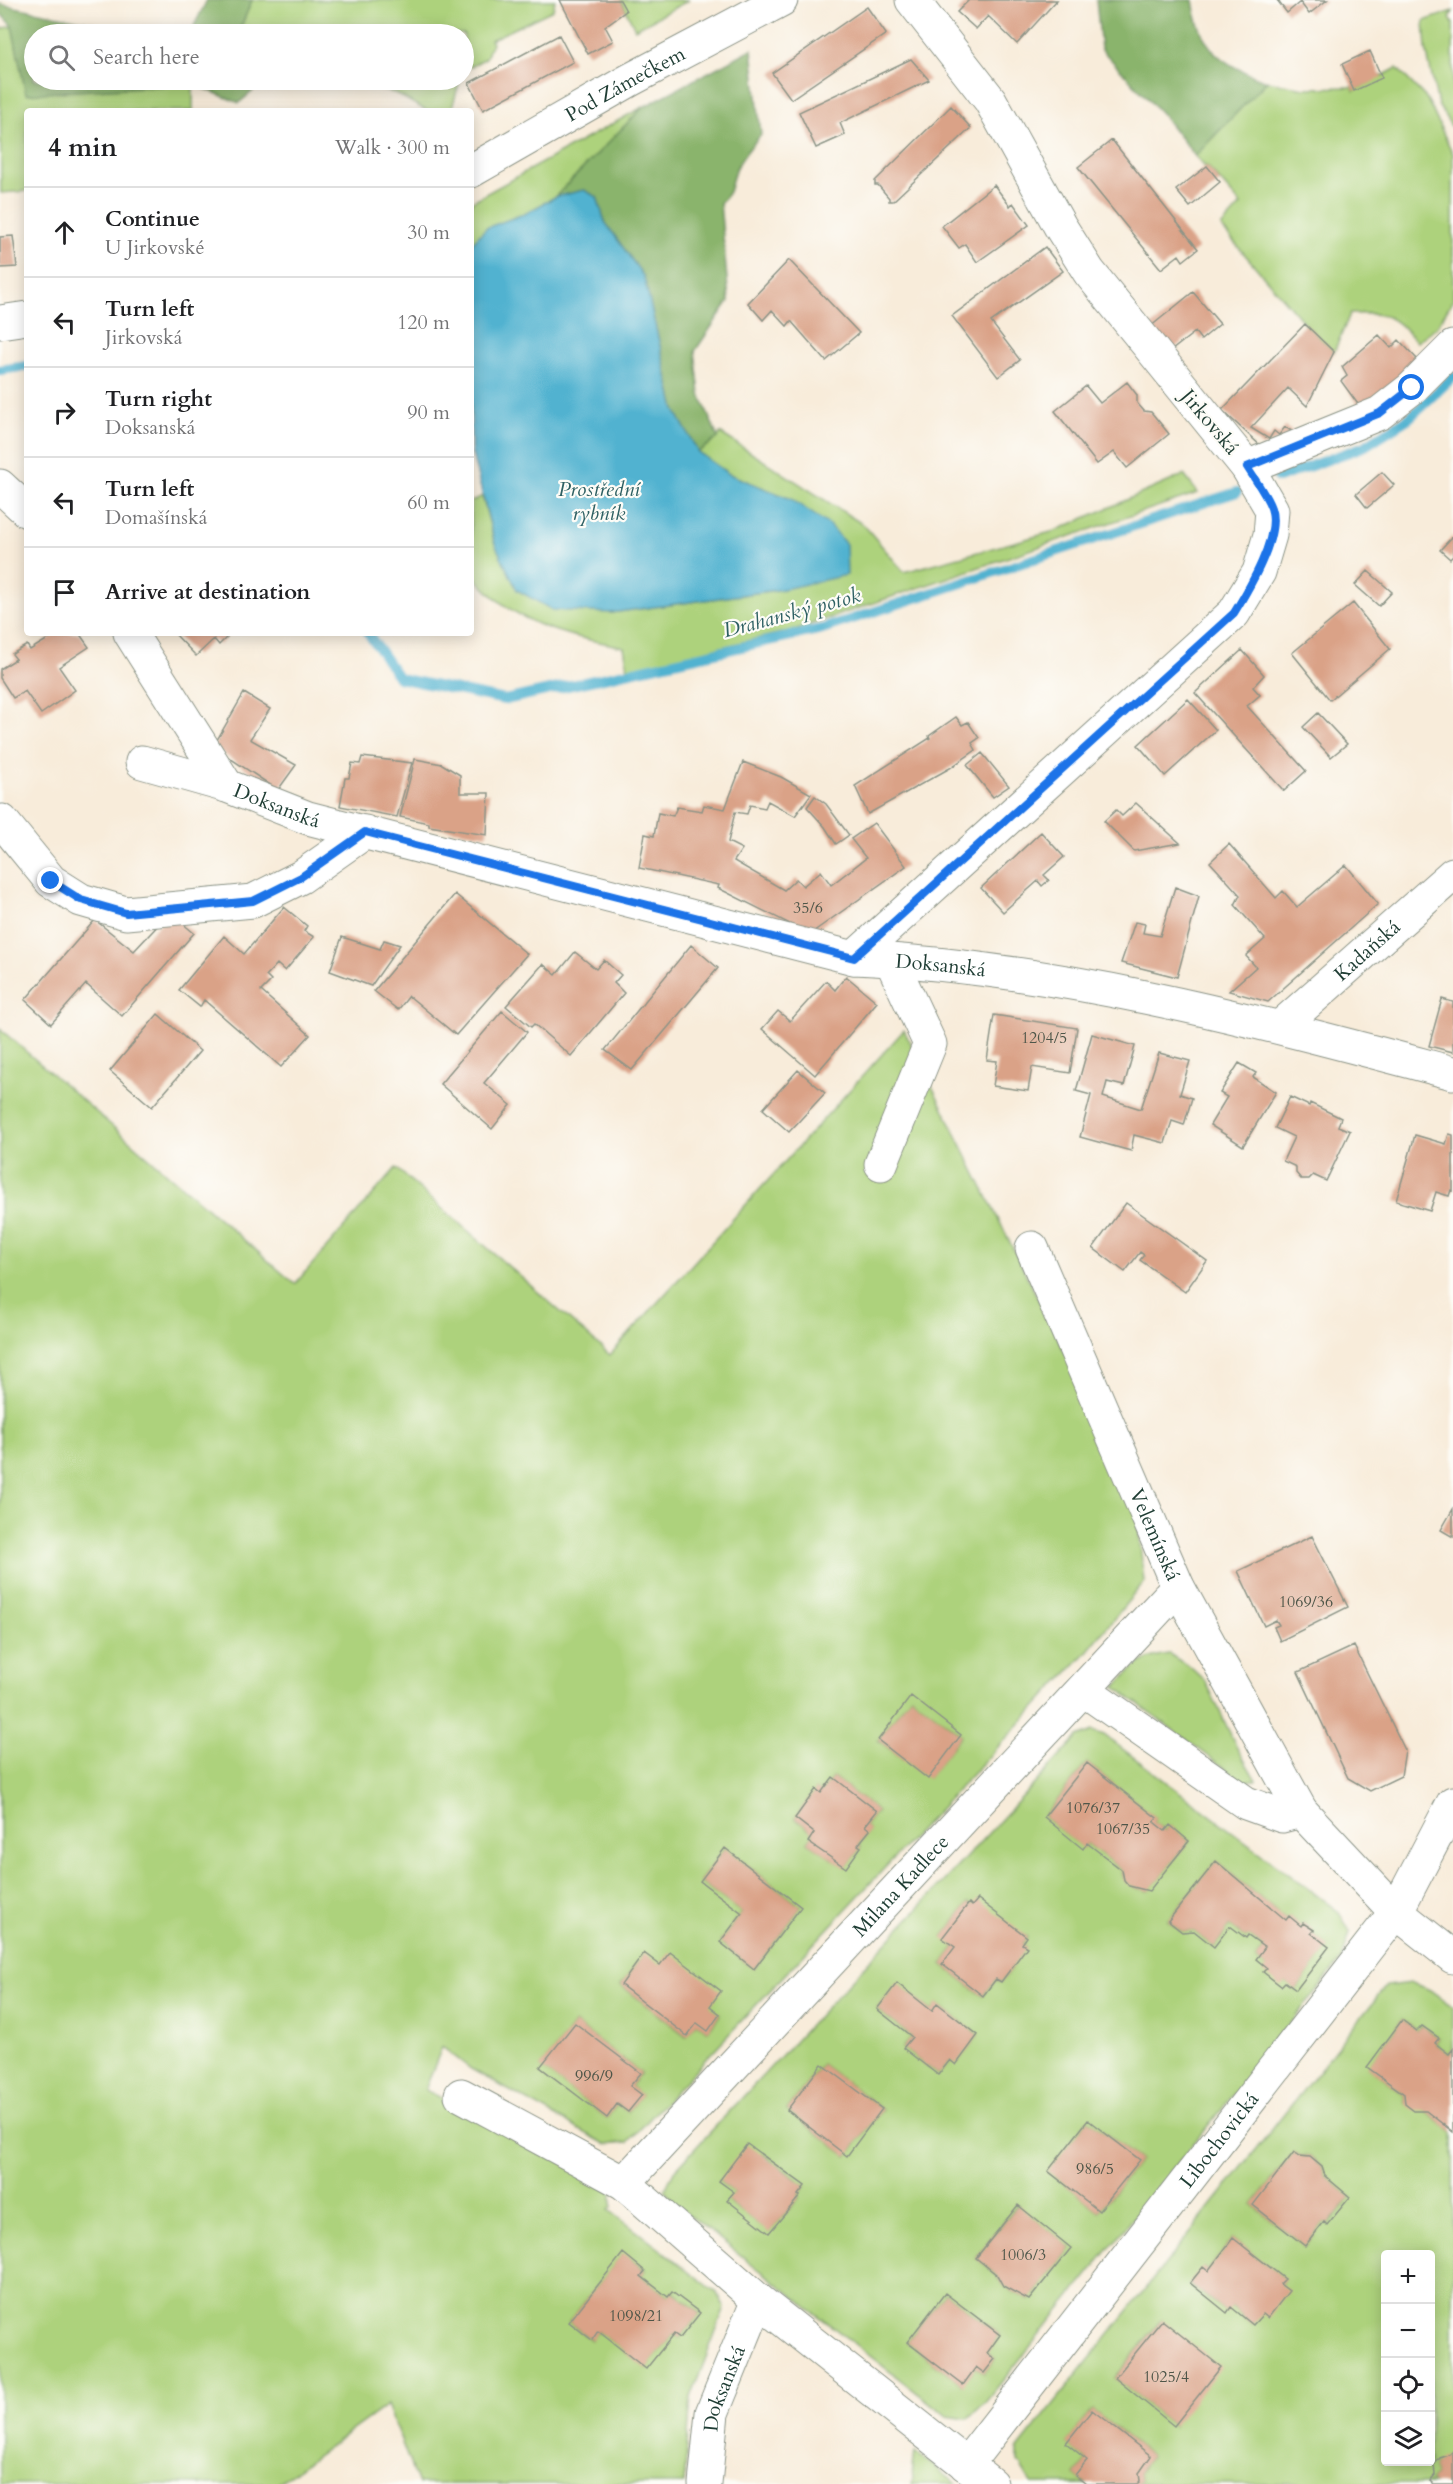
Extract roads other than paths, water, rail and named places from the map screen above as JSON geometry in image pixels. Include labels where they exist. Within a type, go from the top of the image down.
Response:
[{"type":"street","name":"Pod Zámečkem","points":[[474,169],[630,80],[781,0]]},
{"type":"street","name":"Jirkovská","points":[[854,958],[1234,613],[1259,572],[1270,535],[1272,510],[1247,467],[1089,272],[1060,226],[990,100],[912,0]]},
{"type":"street","points":[[0,322],[24,318]]},
{"type":"street","points":[[1247,467],[1420,398],[1453,347]]},
{"type":"street","points":[[0,486],[24,508]]},
{"type":"street","name":"Doksanská","points":[[132,636],[227,786],[308,818],[854,958],[1059,979],[1280,1027],[1453,1073]]},
{"type":"street","points":[[142,762],[227,786]]},
{"type":"street","points":[[2,821],[51,881],[81,900],[126,913],[253,901],[301,877],[365,832]]},
{"type":"street","name":"Kadaňská","points":[[1280,1027],[1453,874]]},
{"type":"street","points":[[881,1164],[930,1044],[891,960]]},
{"type":"street","name":"Velemínská","points":[[1032,1248],[1178,1587],[1301,1811],[1396,1912],[1453,1957]]},
{"type":"street","name":"Milana Kadlece","points":[[624,2183],[1178,1587]]},
{"type":"street","points":[[1084,1690],[1246,1803],[1282,1816],[1301,1811]]},
{"type":"street","name":"Libochovická","points":[[978,2474],[1396,1912],[1453,1803]]},
{"type":"street","points":[[461,2095],[624,2183],[758,2300],[978,2474]]},
{"type":"street","name":"Doksanská","points":[[705,2484],[712,2413],[758,2300]]},
{"type":"water","name":"Prostřední rybník","points":[[584,190],[597,197],[605,222],[644,277],[675,410],[698,452],[729,474],[791,499],[829,525],[846,544],[847,575],[784,589],[611,613],[552,610],[517,590],[495,544],[474,463],[474,241],[486,228],[526,213],[555,197]]},
{"type":"waterway","name":"Drahanský potok","points":[[0,370],[24,366]]},
{"type":"waterway","name":"Drahanský potok","points":[[1278,478],[1365,446],[1409,418],[1453,377]]},
{"type":"waterway","name":"Drahanský potok","points":[[370,636],[399,678],[505,700],[822,629],[1237,492]]}]
